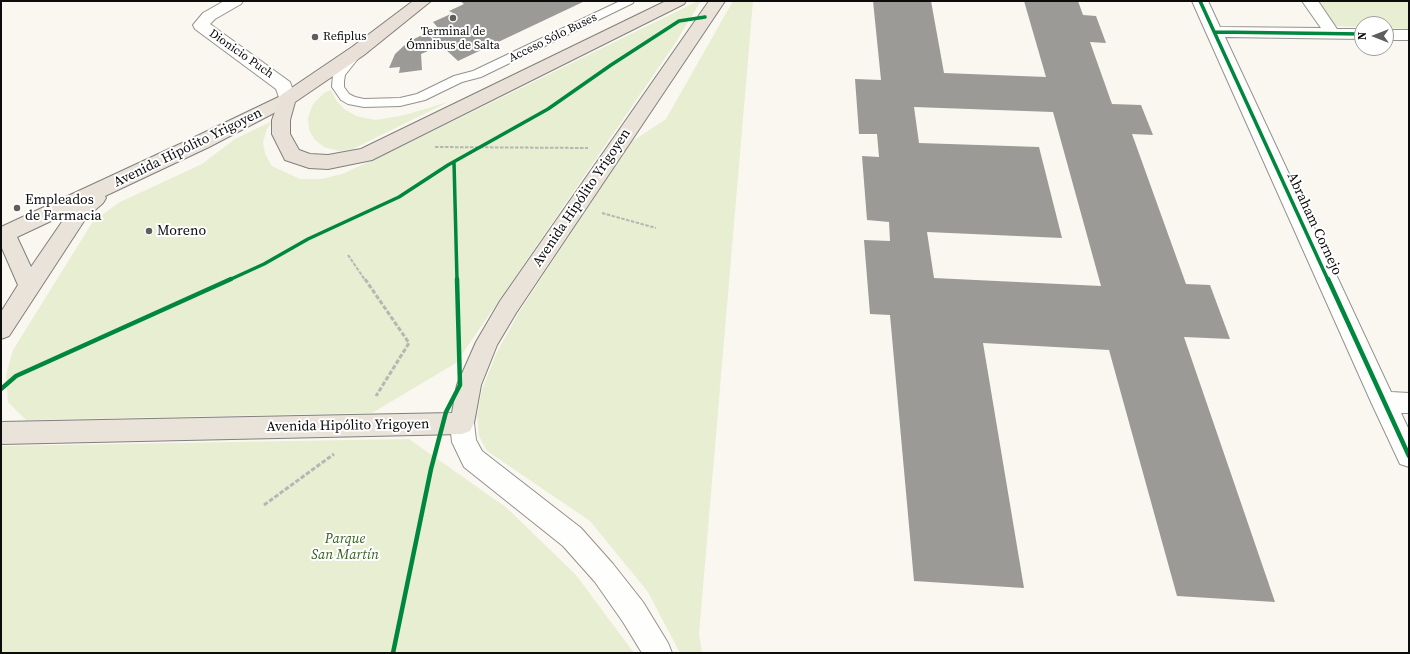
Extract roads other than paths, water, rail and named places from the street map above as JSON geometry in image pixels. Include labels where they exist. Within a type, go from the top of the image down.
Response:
[{"type":"highway","name":"Avenida Hipólito Yrigoyen","points":[[423,1],[358,51],[288,100],[281,120],[281,134],[292,155],[309,161],[328,162],[346,160],[365,155],[678,1]]},
{"type":"main road","name":"Avenida Hipólito Yrigoyen","points":[[1,434],[462,423],[469,385],[487,342],[510,304],[717,1]]},
{"type":"main road","name":"Avenida Hipólito Yrigoyen","points":[[3,235],[288,100]]},
{"type":"main road","points":[[1,330],[79,212],[116,182]]},
{"type":"main road","points":[[3,235],[29,286]]},
{"type":"street","name":"Dionicio Puch","points":[[235,1],[209,16],[201,25],[284,86],[288,100]]},
{"type":"street","name":"Abraham Cornejo","points":[[1200,1],[1409,456]]},
{"type":"street","points":[[1310,1],[1332,33]]},
{"type":"street","points":[[1215,32],[1354,34]]},
{"type":"street","points":[[1394,34],[1409,35]]},
{"type":"street","points":[[1383,402],[1409,403]]},
{"type":"street","points":[[462,423],[464,442],[473,460],[572,538],[604,573],[633,612],[658,653]]},
{"type":"lane","name":"Acceso Sólo Buses","points":[[358,51],[339,74],[338,87],[345,97],[377,111],[404,112],[452,93],[462,87],[477,74],[629,1]]},
{"type":"place","name":"Terminal de Ómnibus de Salta","points":[[453,18]]},
{"type":"place","name":"Refiplus","points":[[315,37]]},
{"type":"place","name":"Empleados de Farmacia","points":[[17,208]]},
{"type":"place","name":"Moreno","points":[[149,231]]},
{"type":"park label","name":"Parque San Martín","points":[[345,548]]}]
